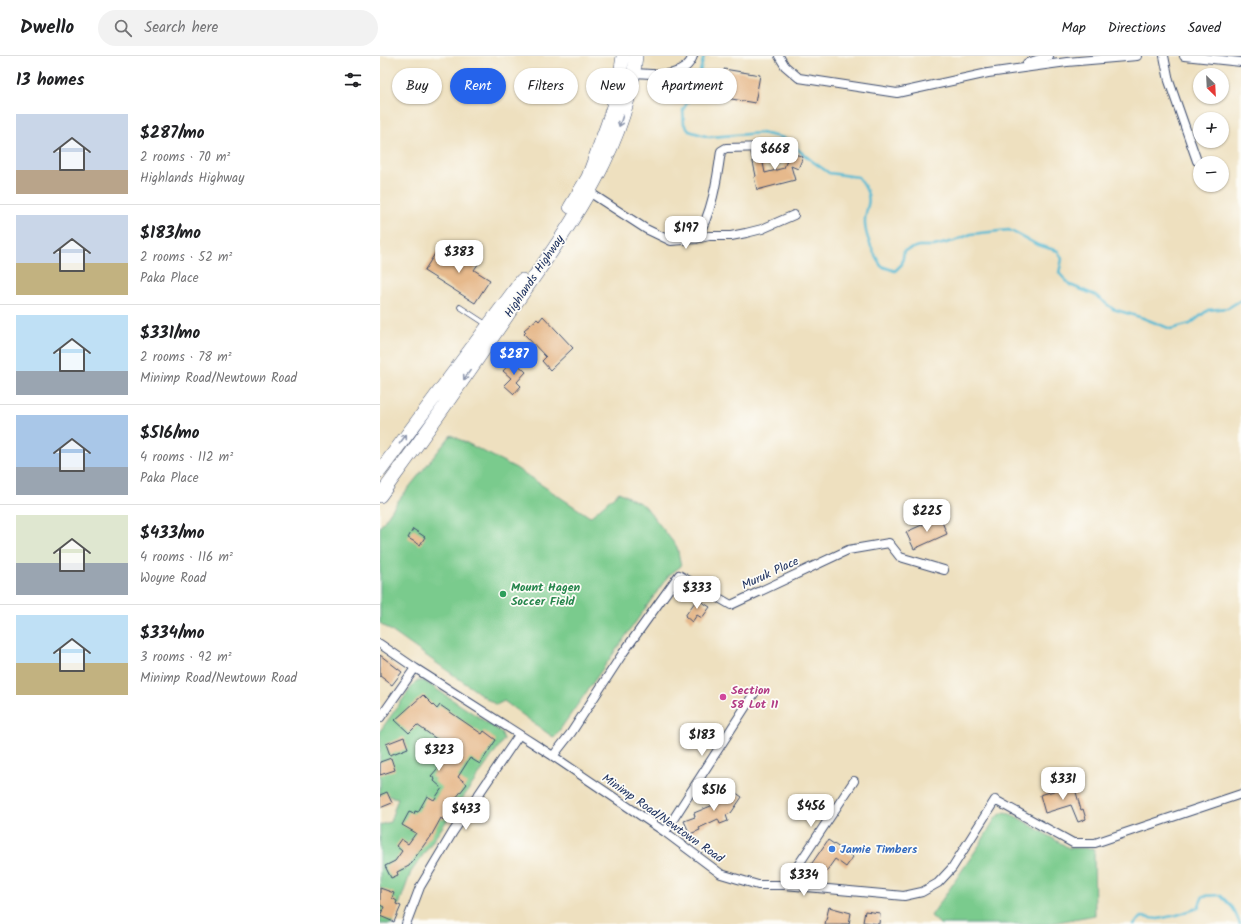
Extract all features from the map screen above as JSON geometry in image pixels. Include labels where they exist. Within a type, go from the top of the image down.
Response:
[{"type":"main road","name":"Highlands Highway","points":[[380,471],[548,245],[588,177],[617,94],[623,56]]},
{"type":"main road","name":"Highlands Highway","points":[[635,68],[636,56]]},
{"type":"main road","name":"Highlands Highway","points":[[380,496],[452,397],[554,249],[589,192],[616,137],[626,104]]},
{"type":"street","points":[[639,73],[669,74],[683,70],[691,62],[693,56]]},
{"type":"street","points":[[779,56],[785,66],[799,78],[897,93],[988,73],[1067,62],[1137,56]]},
{"type":"street","points":[[1004,71],[1049,56]]},
{"type":"street","points":[[1164,56],[1169,81],[1195,156]]},
{"type":"street","points":[[1184,56],[1241,62]]},
{"type":"street","points":[[696,239],[702,230],[717,185],[721,151],[726,148],[771,147]]},
{"type":"street","points":[[589,192],[646,229],[671,241],[696,239],[709,236],[731,236],[746,233],[794,215]]},
{"type":"street","name":"Muruk Place","points":[[553,756],[571,733],[623,653],[679,575],[731,605],[848,550],[889,543],[900,557],[944,570]]},
{"type":"street","name":"Minimp Road/Newtown Road","points":[[380,644],[553,756],[665,832],[721,874],[758,885],[785,885],[904,896],[922,892],[938,883],[952,868],[995,800],[1073,843],[1095,843],[1241,794]]},
{"type":"street","points":[[380,718],[415,668]]},
{"type":"street","points":[[665,832],[755,692]]},
{"type":"street","points":[[406,924],[420,887],[453,832],[519,735]]},
{"type":"street","points":[[785,885],[854,781]]},
{"type":"lane","points":[[460,307],[488,325]]},
{"type":"green space","points":[[451,435],[516,468],[590,517],[619,492],[645,506],[677,547],[681,566],[668,576],[554,738],[504,701],[496,705],[380,623],[380,527],[398,501]]},
{"type":"green space","points":[[416,681],[424,681],[501,732],[504,739],[411,872],[392,924],[380,924],[380,825],[390,822],[398,798],[380,794],[380,731]]},
{"type":"green space","points":[[1005,812],[1017,817],[1069,848],[1094,848],[1095,915],[1047,924],[940,924],[931,916],[980,844],[996,817]]},
{"type":"building","points":[[737,71],[760,75],[755,103],[737,100]]},
{"type":"building","points":[[790,152],[803,157],[798,169],[791,166],[795,180],[757,190],[754,177],[756,176],[751,153],[761,153],[765,173],[784,168]]},
{"type":"building","points":[[445,251],[461,261],[468,251],[481,260],[474,270],[490,280],[475,303],[424,271],[436,252],[442,256]]},
{"type":"building","points":[[543,316],[573,348],[550,370],[542,361],[546,357],[524,334],[526,332],[524,330],[537,319],[539,321]]},
{"type":"building","points":[[513,360],[526,372],[517,382],[521,386],[514,394],[504,385],[511,378],[503,371]]},
{"type":"building","points":[[940,517],[947,534],[914,549],[906,532]]},
{"type":"building","points":[[413,529],[425,537],[420,545],[408,538]]},
{"type":"building","points":[[697,599],[710,607],[702,618],[697,615],[692,622],[685,616]]},
{"type":"building","points":[[380,655],[402,672],[392,685],[380,676]]},
{"type":"building","points":[[423,695],[437,709],[440,705],[482,734],[484,731],[496,740],[480,764],[470,758],[458,777],[467,784],[452,803],[454,804],[443,820],[441,818],[430,838],[409,866],[397,872],[398,875],[391,878],[385,866],[395,861],[402,851],[396,846],[401,839],[408,844],[416,833],[402,825],[409,812],[414,814],[415,811],[418,812],[427,796],[434,800],[442,788],[431,776],[450,754],[439,746],[442,743],[417,725],[409,733],[395,720]]},
{"type":"building","points":[[404,737],[408,748],[390,755],[386,744]]},
{"type":"building","points":[[391,758],[395,770],[380,775],[380,762]]},
{"type":"building","points":[[1074,785],[1081,810],[1083,809],[1086,819],[1078,822],[1071,805],[1045,813],[1040,795]]},
{"type":"building","points":[[729,788],[742,797],[731,813],[726,815],[728,821],[720,824],[718,819],[690,834],[684,821],[695,817],[694,813],[718,803]]},
{"type":"building","points":[[387,792],[392,803],[380,808],[380,795]]},
{"type":"building","name":"Jamie Timbers","points":[[828,840],[853,857],[846,867],[835,859],[823,876],[810,866]]},
{"type":"building","points":[[380,888],[394,893],[392,898],[397,901],[396,904],[401,906],[394,922],[380,916],[384,907],[380,905]]},
{"type":"building","points":[[829,907],[851,913],[849,924],[825,924]]},
{"type":"building","points":[[865,911],[880,913],[879,924],[863,922]]},
{"type":"waterway","points":[[704,56],[696,87],[683,110],[684,124],[689,131],[709,137],[761,133],[784,138],[829,173],[858,177],[865,186],[869,197],[865,218],[866,232],[881,266],[895,271],[902,264],[904,251],[919,246],[934,246],[954,241],[971,234],[1009,230],[1038,245],[1058,251],[1062,259],[1059,273],[1070,285],[1095,295],[1113,309],[1143,318],[1171,329],[1190,324],[1208,310],[1228,308],[1241,300]]},
{"type":"waterway","points":[[1134,924],[1142,917],[1158,919],[1198,908],[1203,896],[1220,895],[1233,908],[1240,924]]},
{"type":"place","name":"Mount Hagen Soccer Field","points":[[503,594]]},
{"type":"place","name":"Section 58 Lot 11","points":[[723,697]]},
{"type":"place","name":"Jamie Timbers","points":[[832,849]]}]
